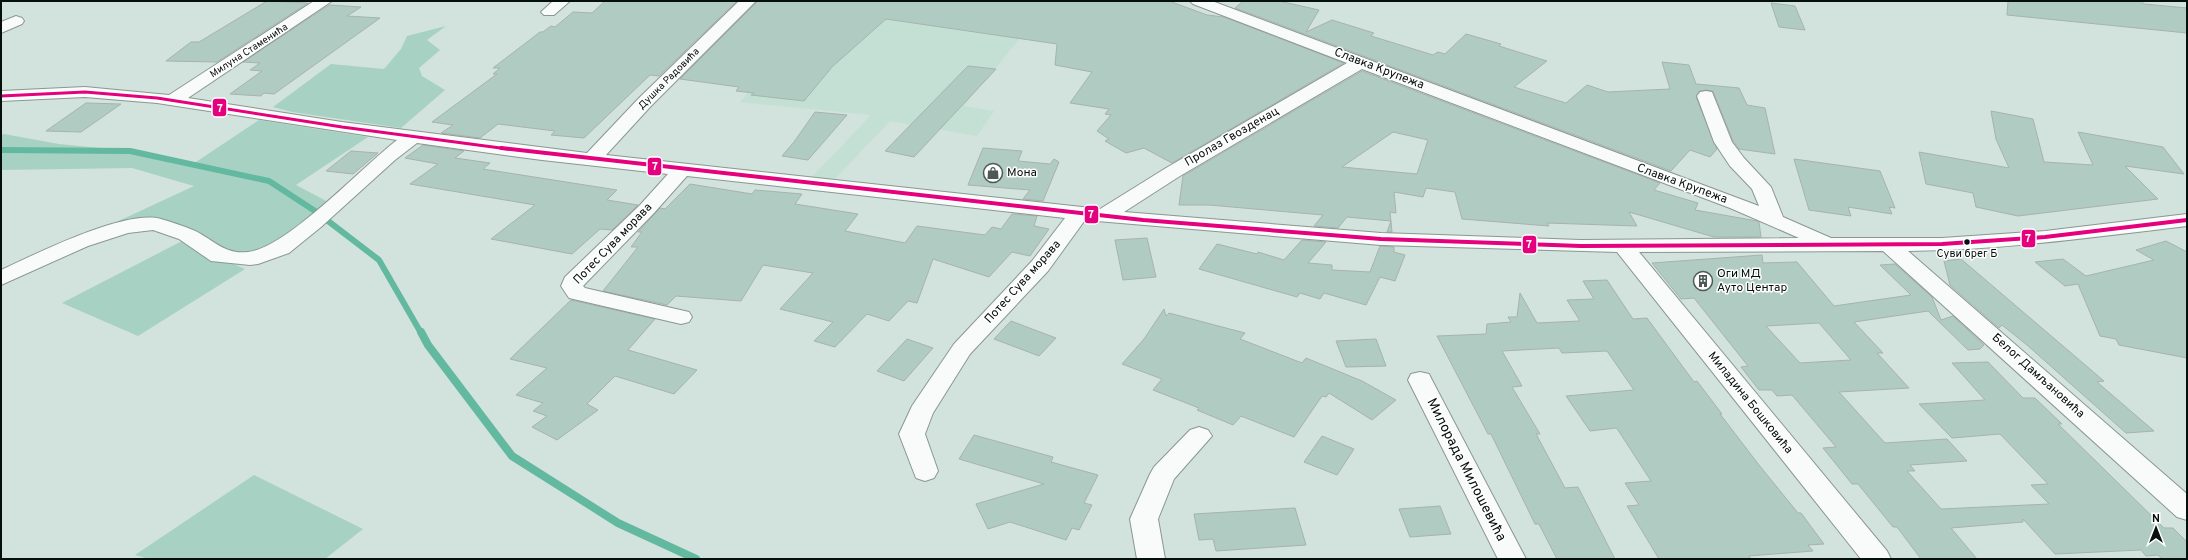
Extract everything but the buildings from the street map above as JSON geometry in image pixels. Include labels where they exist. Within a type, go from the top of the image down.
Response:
[{"type":"street","name":"Милуна Стаменића","points":[[173,100],[324,1]]},
{"type":"street","points":[[549,12],[562,1]]},
{"type":"street","name":"Душка Радовића","points":[[592,159],[645,102],[748,1]]},
{"type":"street","name":"Славка Крупежа","points":[[1198,1],[1774,219],[1827,243],[1942,244],[2010,240],[2187,220]]},
{"type":"street","points":[[1,28],[16,20]]},
{"type":"street","name":"Пролаз Гвозденац","points":[[1105,215],[1173,172],[1361,62]]},
{"type":"street","points":[[1,96],[85,92],[173,100],[413,137],[592,159],[1234,228],[1381,239],[1623,246],[1827,243]]},
{"type":"street","points":[[1706,96],[1723,142],[1737,162],[1761,187],[1774,219]]},
{"type":"street","points":[[1,278],[81,242],[125,227],[155,224],[186,235],[219,256],[250,259],[281,248],[314,223],[388,156],[413,137]]},
{"type":"street","name":"Потес Сува морава","points":[[681,316],[582,294],[573,290],[572,286],[573,282],[646,209],[683,168]]},
{"type":"street","name":"Потес Сува морава","points":[[925,471],[912,434],[922,412],[962,348],[1040,266],[1080,212]]},
{"type":"street","name":"Белог Дамљановића","points":[[1887,243],[2008,349],[2187,510]]},
{"type":"street","name":"Миладина Бошковића","points":[[1623,246],[1877,559]]},
{"type":"street","name":"Милорада Милошевића","points":[[1420,380],[1512,559]]},
{"type":"street","points":[[1151,559],[1144,519],[1163,474],[1199,436]]},
{"type":"shaded area","points":[[742,1],[1051,1],[964,106],[994,111],[977,136],[890,121],[835,179],[812,177],[871,115],[740,102],[785,51],[705,44]]},
{"type":"shaded area","points":[[446,26],[427,40],[440,50],[419,68],[422,76],[445,90],[401,128],[292,112],[273,107],[331,64],[384,69],[401,49],[407,36]]},
{"type":"shaded area","points":[[259,120],[368,137],[296,185],[328,202],[294,232],[269,248],[250,253],[227,251],[158,220],[82,238],[194,186],[132,168],[1,170],[1,135],[4,134],[59,144],[130,151],[193,164]]},
{"type":"shaded area","points":[[182,241],[245,269],[138,336],[62,303]]},
{"type":"shaded area","points":[[254,475],[363,529],[325,559],[149,559],[135,555]]},
{"type":"waterway","points":[[1,150],[130,151],[269,181],[315,211],[379,260],[421,333]]},
{"type":"waterway","points":[[421,332],[428,345],[512,456],[618,523],[696,559]]},
{"type":"transit line","name":"7","points":[[1,96],[85,92],[157,98],[342,127],[542,154],[1143,220],[1381,239],[1581,246],[1942,244],[2045,237],[2187,220]]},
{"type":"place","name":"Мона","points":[[993,173]]},
{"type":"place","name":"Суви брег Б","points":[[1967,242]]},
{"type":"place","name":"Оги МД Ауто Центар","points":[[1703,281]]}]
